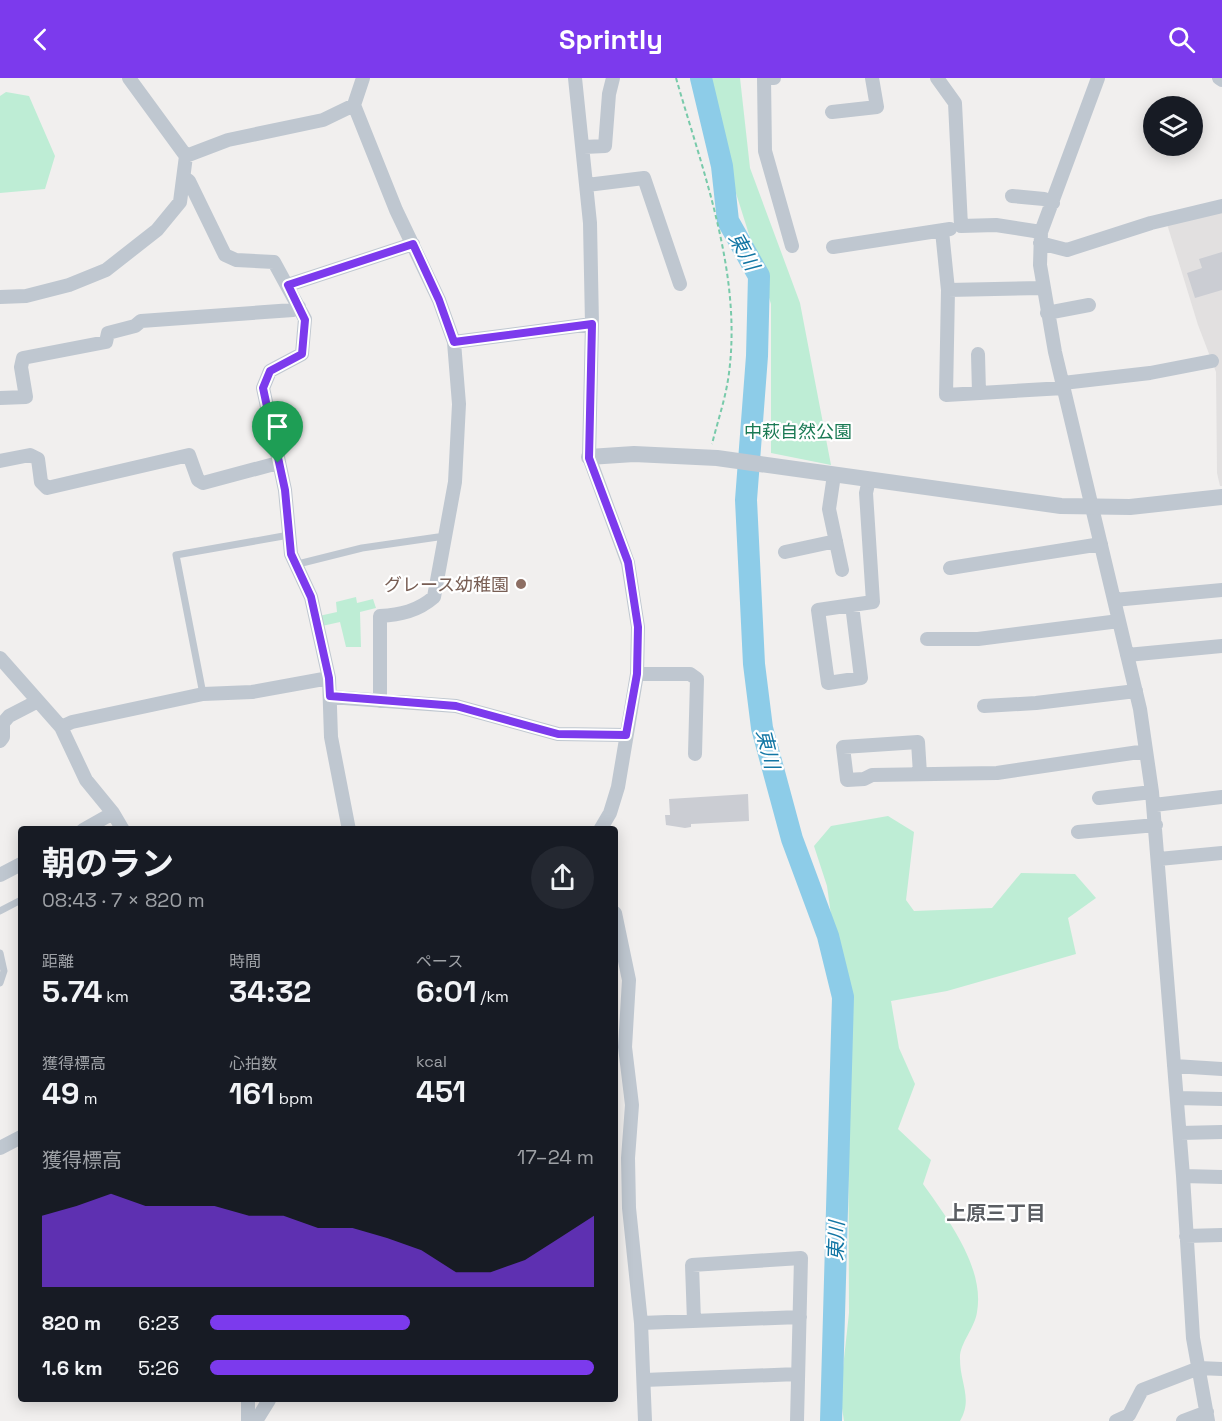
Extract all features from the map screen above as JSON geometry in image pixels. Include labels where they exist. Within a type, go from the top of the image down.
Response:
[{"type":"street","points":[[0,297],[26,296],[58,288],[106,270],[157,230],[180,202],[185,178],[186,156],[129,78]]},
{"type":"street","points":[[363,78],[354,105],[439,300],[454,342],[459,404],[456,482],[434,597],[426,604],[400,615],[380,616],[380,701]]},
{"type":"street","points":[[575,78],[587,185],[592,324],[589,458],[628,562],[638,627],[637,674],[618,787],[610,813],[602,826]]},
{"type":"street","points":[[584,147],[605,146],[609,94],[613,78]]},
{"type":"street","points":[[774,78],[764,78],[765,151],[792,246]]},
{"type":"street","points":[[832,112],[877,107],[872,78]]},
{"type":"street","points":[[937,78],[955,103],[961,226]]},
{"type":"street","points":[[1098,78],[1040,237],[1042,288],[1136,691],[1153,799],[1180,1133],[1193,1338],[1207,1417],[1183,1421]]},
{"type":"street","points":[[186,156],[228,140],[323,120],[354,105]]},
{"type":"street","points":[[185,178],[189,181],[225,255],[236,260],[274,262],[305,320],[302,354],[270,371],[263,388],[278,463],[291,554],[298,564],[311,597],[329,678],[331,737],[348,826]]},
{"type":"street","points":[[587,185],[644,178],[680,284]]},
{"type":"street","points":[[1012,196],[1044,199],[1053,204]]},
{"type":"street","points":[[833,247],[942,231],[961,226],[996,225],[1040,237],[1067,250],[1151,223],[1222,206]]},
{"type":"street","points":[[942,231],[948,290],[946,395],[1064,386],[1212,362]]},
{"type":"street","points":[[288,285],[413,244]]},
{"type":"street","points":[[948,290],[1042,288]]},
{"type":"street","points":[[1047,313],[1089,305]]},
{"type":"street","points":[[0,398],[26,397],[21,367],[23,358],[106,342],[108,333],[135,326],[141,321],[293,310],[299,307]]},
{"type":"street","points":[[454,342],[592,324]]},
{"type":"street","points":[[978,354],[979,393]]},
{"type":"street","points":[[0,461],[30,455],[38,459],[41,482],[47,488],[189,454],[198,480],[202,483],[278,463]]},
{"type":"street","points":[[589,458],[634,454],[713,459],[1061,506],[1130,507],[1222,497]]},
{"type":"street","points":[[834,475],[828,509],[842,570]]},
{"type":"street","points":[[852,605],[861,678],[828,683],[818,610],[852,605],[873,602],[867,493],[869,480]]},
{"type":"street","points":[[785,552],[836,541]]},
{"type":"street","points":[[951,568],[1101,544]]},
{"type":"street","points":[[1114,600],[1222,590]]},
{"type":"street","points":[[927,639],[978,639],[1119,621]]},
{"type":"street","points":[[1127,655],[1222,646]]},
{"type":"street","points":[[0,658],[61,727],[87,780],[121,826]]},
{"type":"street","points":[[637,674],[694,675],[698,683],[694,754]]},
{"type":"street","points":[[61,727],[72,722],[202,694],[252,692],[329,678]]},
{"type":"street","points":[[984,706],[1047,702],[1136,691]]},
{"type":"street","points":[[330,696],[456,706],[558,734],[626,735]]},
{"type":"street","points":[[0,741],[3,738],[3,723],[9,716],[38,701]]},
{"type":"street","points":[[920,774],[918,742],[843,747],[847,780],[864,780],[872,775],[997,773],[1146,752]]},
{"type":"street","points":[[1099,798],[1222,797]]},
{"type":"street","points":[[90,826],[113,813]]},
{"type":"street","points":[[1078,832],[1156,825]]},
{"type":"street","points":[[1159,859],[1222,853]]},
{"type":"street","points":[[0,876],[18,866]]},
{"type":"street","points":[[618,928],[628,980],[625,1047],[632,1105],[628,1158],[629,1208],[640,1323],[645,1421]]},
{"type":"street","points":[[1174,1066],[1222,1069]]},
{"type":"street","points":[[1177,1098],[1222,1099]]},
{"type":"street","points":[[1180,1133],[1222,1132]]},
{"type":"street","points":[[0,1148],[18,1139]]},
{"type":"street","points":[[1183,1176],[1222,1177]]},
{"type":"street","points":[[1185,1236],[1222,1236]]},
{"type":"street","points":[[694,1321],[692,1265],[801,1258],[797,1421]]},
{"type":"street","points":[[640,1323],[800,1317]]},
{"type":"street","points":[[1116,1421],[1129,1415],[1142,1390],[1199,1368],[1222,1369]]},
{"type":"street","points":[[644,1380],[798,1374]]},
{"type":"street","points":[[248,1402],[248,1421]]},
{"type":"street","points":[[255,1421],[268,1402]]},
{"type":"lane","points":[[202,694],[176,555],[289,535]]},
{"type":"lane","points":[[298,564],[362,548],[438,537],[446,538]]},
{"type":"lane","points":[[0,911],[18,902]]},
{"type":"lane","points":[[0,953],[4,970],[0,983]]},
{"type":"path","points":[[675,78],[714,213],[730,296],[730,371],[713,459]]},
{"type":"shaded area","points":[[1222,208],[1222,486],[1220,486],[1217,473],[1216,372],[1198,325],[1167,224]]},
{"type":"green space","name":"中萩自然公園","points":[[705,78],[740,78],[750,168],[800,303],[831,465],[771,453],[771,304],[717,133]]},
{"type":"green space","points":[[6,92],[29,96],[55,156],[45,189],[0,193],[0,96]]},
{"type":"green space","points":[[356,597],[357,603],[373,599],[376,608],[360,612],[361,647],[346,647],[340,622],[322,626],[319,616],[337,612],[336,602]]},
{"type":"green space","points":[[888,816],[914,832],[906,900],[914,911],[992,908],[1021,873],[1075,874],[1096,898],[1068,918],[1076,954],[947,991],[891,1001],[899,1048],[915,1084],[898,1129],[931,1160],[923,1184],[953,1228],[970,1261],[978,1295],[976,1318],[960,1353],[966,1398],[964,1413],[960,1421],[844,1421],[840,1395],[849,1313],[848,1038],[827,886],[814,846],[831,826]]},
{"type":"building","points":[[1222,252],[1222,290],[1195,298],[1187,273],[1202,268],[1199,259]]},
{"type":"building","points":[[748,794],[749,821],[691,824],[691,827],[685,828],[666,825],[665,815],[670,815],[669,799]]},
{"type":"waterway","name":"東川","points":[[701,78],[722,166],[728,221],[759,276],[757,356],[746,500],[754,664],[762,728],[792,839],[828,936],[843,997],[831,1421]]},
{"type":"place","name":"グレース幼稚園","points":[[521,584]]},
{"type":"district","name":"上原三丁目","points":[[996,1213]]},
{"type":"route","points":[[413,244],[439,300],[454,342],[592,324],[589,458],[628,562],[638,627],[637,674],[626,735],[558,734],[456,706],[330,696],[329,678],[311,597],[298,564],[291,554],[285,490],[278,463],[263,388],[270,371],[302,354],[305,320],[288,285],[413,244]]}]
